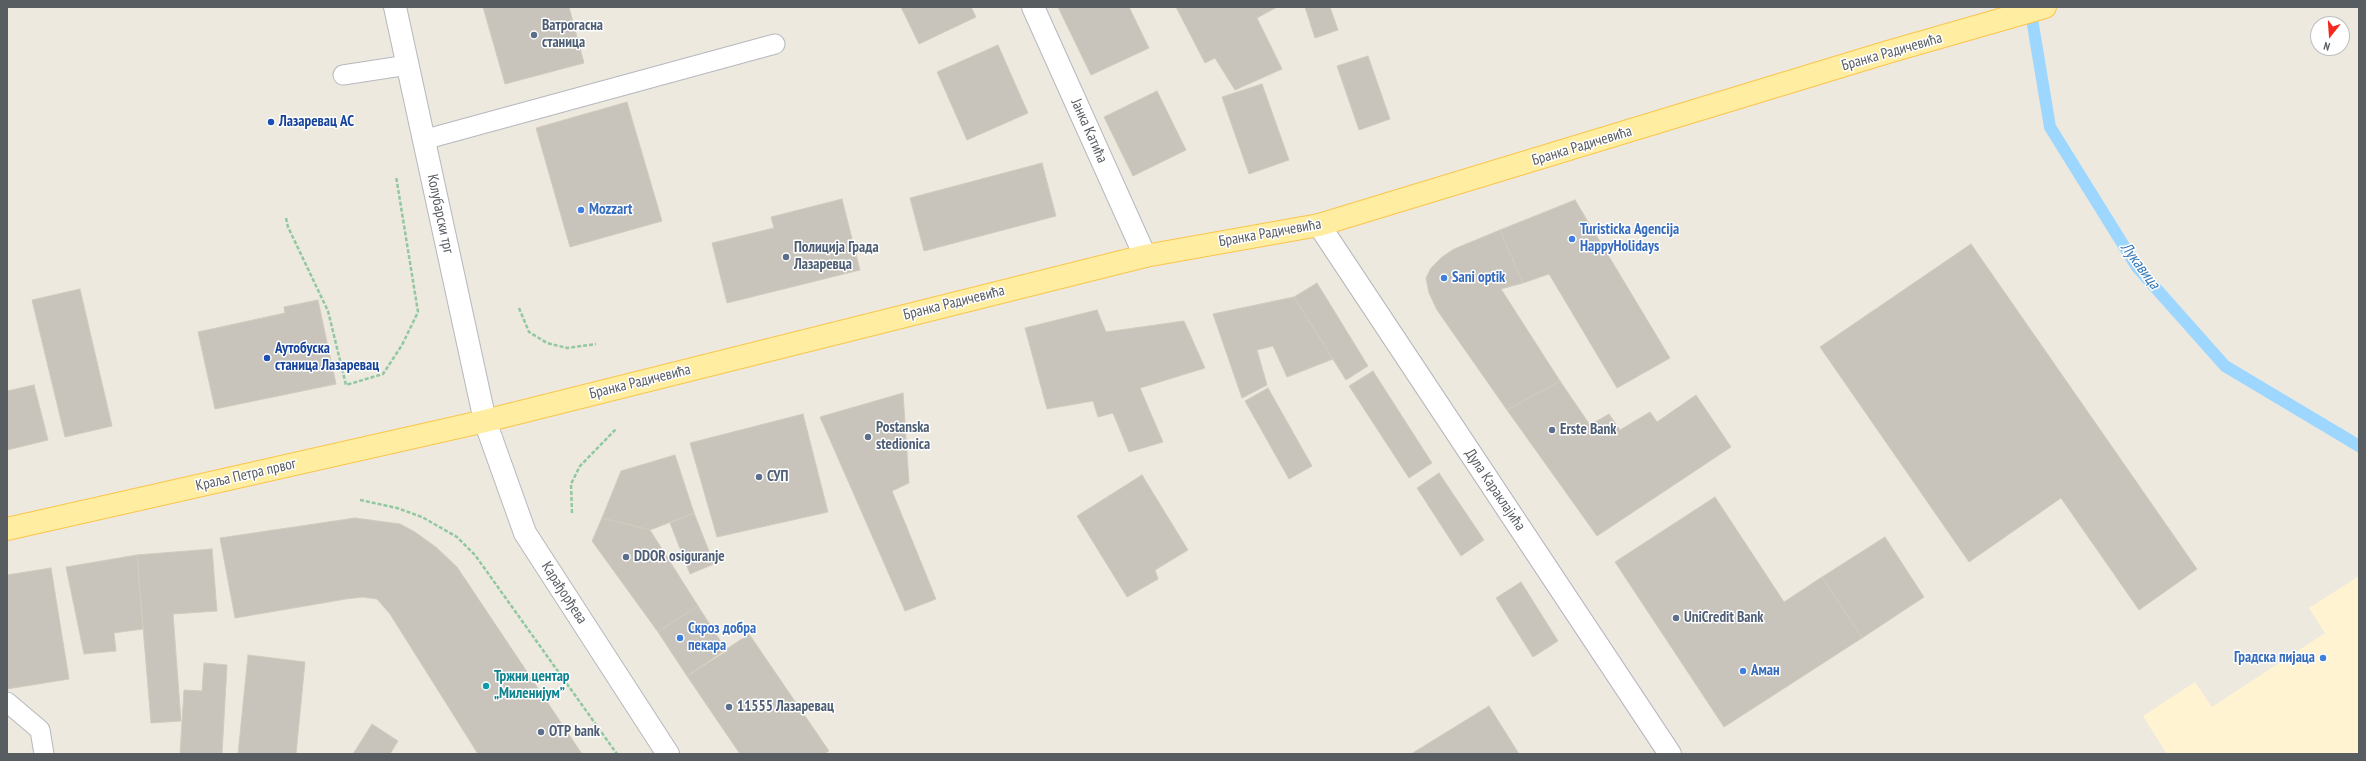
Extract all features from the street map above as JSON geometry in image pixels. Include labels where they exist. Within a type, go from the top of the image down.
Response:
[{"type":"main road","name":"Бранка Радичевића","points":[[485,421],[1144,256],[1319,225],[1888,52],[2045,7]]},
{"type":"main road","name":"Краља Петра првог","points":[[7,529],[485,421]]},
{"type":"street","name":"Колубарски трг","points":[[395,7],[485,421]]},
{"type":"street","name":"Јанка Катића","points":[[1033,7],[1144,256]]},
{"type":"street","name":"Дула Караклајића","points":[[1319,225],[1670,754]]},
{"type":"street","name":"Карађорђева","points":[[485,421],[526,533],[668,754]]},
{"type":"lane","points":[[423,140],[775,44]]},
{"type":"lane","points":[[344,75],[408,65]]},
{"type":"lane","points":[[7,702],[40,730],[44,754]]},
{"type":"path","points":[[286,218],[288,227],[328,311],[346,385],[383,374],[402,345],[418,312],[395,171]]},
{"type":"path","points":[[519,308],[529,332],[547,343],[567,348],[596,344]]},
{"type":"path","points":[[572,513],[571,484],[580,466],[616,429]]},
{"type":"path","points":[[360,500],[397,508],[422,517],[457,537],[475,555],[617,754]]},
{"type":"shaded area","name":"Градска пијаца","points":[[2359,576],[2359,754],[2167,754],[2143,716],[2195,682],[2212,707],[2325,633],[2309,608]]},
{"type":"building","name":"Ватрогасна станица","points":[[483,7],[569,7],[584,63],[505,84]]},
{"type":"building","points":[[901,7],[971,7],[976,17],[919,44]]},
{"type":"building","points":[[1058,7],[1129,7],[1149,48],[1091,75]]},
{"type":"building","points":[[1176,7],[1277,7],[1257,18],[1282,69],[1235,90],[1215,58],[1205,63]]},
{"type":"building","points":[[1305,7],[1330,7],[1338,30],[1315,38]]},
{"type":"building","points":[[998,45],[1028,113],[967,140],[937,72]]},
{"type":"building","points":[[1368,56],[1390,119],[1359,130],[1337,66]]},
{"type":"building","points":[[1262,84],[1289,160],[1249,174],[1222,97]]},
{"type":"building","points":[[1157,91],[1186,150],[1133,176],[1104,117]]},
{"type":"building","points":[[627,102],[662,221],[570,247],[536,128]]},
{"type":"building","points":[[1042,163],[1056,216],[924,251],[910,198]]},
{"type":"building","name":"Полиција Града Лазаревца","points":[[842,199],[860,270],[727,303],[712,243],[774,228],[771,217]]},
{"type":"building","points":[[1575,200],[1670,358],[1617,388],[1549,274],[1523,283],[1500,230]]},
{"type":"building","points":[[1500,230],[1523,283],[1501,289],[1560,381],[1507,410],[1437,310],[1429,293],[1426,278],[1431,268],[1442,257],[1454,249]]},
{"type":"building","points":[[1971,244],[2197,569],[2139,610],[2061,498],[1969,562],[1820,347]]},
{"type":"building","points":[[1317,283],[1368,366],[1346,380],[1294,297]]},
{"type":"building","points":[[80,289],[112,426],[65,437],[32,300]]},
{"type":"building","points":[[1294,297],[1333,359],[1287,377],[1273,346],[1257,350],[1267,385],[1242,398],[1213,314]]},
{"type":"building","name":"Аутобуска станица Лазаревац","points":[[318,300],[336,384],[215,409],[198,332],[285,313],[284,307]]},
{"type":"building","points":[[1097,310],[1106,332],[1184,321],[1205,368],[1140,388],[1163,442],[1129,452],[1113,413],[1098,417],[1093,401],[1047,409],[1025,328]]},
{"type":"building","points":[[1373,371],[1432,463],[1409,478],[1349,386]]},
{"type":"building","points":[[1560,381],[1590,425],[1609,414],[1620,430],[1650,412],[1657,422],[1696,395],[1731,447],[1597,536],[1507,410]]},
{"type":"building","points":[[34,385],[48,440],[7,450],[7,391]]},
{"type":"building","points":[[1268,388],[1312,466],[1289,479],[1245,401]]},
{"type":"building","points":[[903,393],[909,483],[892,491],[936,599],[905,611],[820,417]]},
{"type":"building","name":"СУП","points":[[803,414],[828,512],[717,537],[690,443]]},
{"type":"building","points":[[675,455],[694,513],[650,530],[602,518],[621,471]]},
{"type":"building","points":[[1439,473],[1484,540],[1461,556],[1417,488]]},
{"type":"building","points":[[1142,475],[1188,550],[1155,570],[1158,579],[1127,597],[1077,516]]},
{"type":"building","points":[[1715,497],[1784,602],[1822,577],[1862,638],[1724,727],[1615,562]]},
{"type":"building","points":[[694,513],[714,564],[690,574],[670,523]]},
{"type":"building","name":"Тржни центар „Миленијум”","points":[[355,518],[400,524],[415,532],[437,548],[457,567],[582,754],[478,754],[390,614],[377,599],[363,597],[346,599],[235,618],[220,538]]},
{"type":"building","points":[[602,518],[650,530],[698,606],[658,632],[592,541]]},
{"type":"building","points":[[1885,537],[1924,597],[1862,638],[1822,577]]},
{"type":"building","points":[[212,549],[217,611],[173,614],[181,721],[151,723],[137,555]]},
{"type":"building","points":[[137,555],[143,629],[114,633],[116,651],[84,654],[66,567]]},
{"type":"building","points":[[51,568],[69,679],[7,689],[7,575]]},
{"type":"building","points":[[1521,582],[1558,641],[1533,657],[1496,598]]},
{"type":"building","points":[[698,606],[727,651],[687,676],[658,632]]},
{"type":"building","points":[[749,634],[829,751],[824,754],[740,754],[687,676]]},
{"type":"building","points":[[248,655],[305,662],[296,754],[238,754]]},
{"type":"building","points":[[204,663],[227,665],[222,754],[180,754],[184,690],[202,691]]},
{"type":"building","points":[[1489,706],[1519,754],[1411,754]]},
{"type":"building","points":[[372,724],[398,741],[390,754],[353,754]]},
{"type":"waterway","name":"Лукавица","points":[[2030,7],[2050,127],[2137,267],[2225,366],[2359,446]]},
{"type":"place","name":"Ватрогасна станица","points":[[534,35]]},
{"type":"place","name":"Лазаревац АС","points":[[271,122]]},
{"type":"place","name":"Mozzart","points":[[581,210]]},
{"type":"place","name":"Turisticka Agencija HappyHolidays","points":[[1572,239]]},
{"type":"place","name":"Полиција Града Лазаревца","points":[[786,257]]},
{"type":"place","name":"Sani optik","points":[[1444,278]]},
{"type":"place","name":"Аутобуска станица Лазаревац","points":[[267,358]]},
{"type":"place","name":"Erste Bank","points":[[1552,430]]},
{"type":"place","name":"Postanska stedionica","points":[[868,437]]},
{"type":"place","name":"СУП","points":[[759,477]]},
{"type":"place","name":"DDOR osiguranje","points":[[626,557]]},
{"type":"place","name":"UniCredit Bank","points":[[1676,618]]},
{"type":"place","name":"Скроз добра пекара","points":[[680,638]]},
{"type":"place","name":"Градска пијаца","points":[[2323,658]]},
{"type":"place","name":"Аман","points":[[1743,671]]},
{"type":"place","name":"Тржни центар „Миленијум”","points":[[486,686]]},
{"type":"place","name":"11555 Лазаревац","points":[[729,707]]},
{"type":"place","name":"OTP bank","points":[[541,732]]}]
